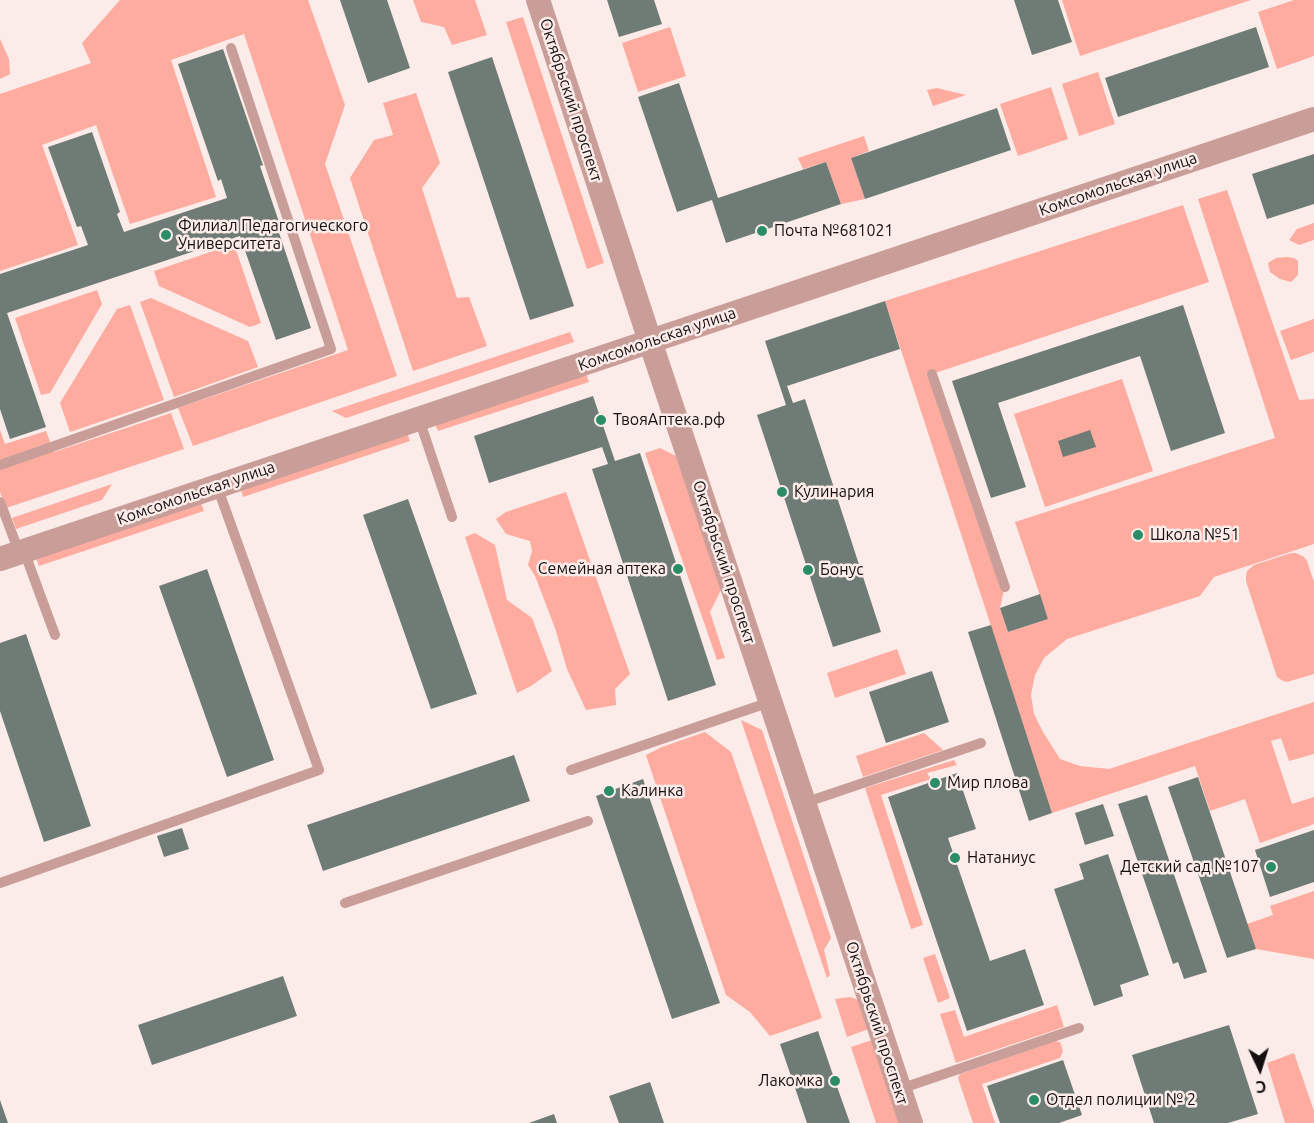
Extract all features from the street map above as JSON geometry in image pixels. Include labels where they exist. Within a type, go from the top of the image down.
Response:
[{"type":"street","name":"Октябрьский проспект","points":[[538,0],[910,1123]]},
{"type":"street","name":"Комсомольская улица","points":[[14,554],[1314,119]]},
{"type":"lane","points":[[0,465],[331,350],[231,48]]},
{"type":"lane","points":[[932,374],[1005,586]]},
{"type":"lane","points":[[419,419],[452,517]]},
{"type":"lane","points":[[0,883],[319,770],[217,486]]},
{"type":"lane","points":[[0,501],[14,554],[54,635]]},
{"type":"lane","points":[[571,770],[770,702]]},
{"type":"lane","points":[[804,803],[981,743]]},
{"type":"lane","points":[[345,903],[588,821]]},
{"type":"lane","points":[[899,1089],[1079,1028]]},
{"type":"shaded area","points":[[120,0],[308,0],[345,105],[325,164],[397,376],[193,446],[178,408],[348,350],[244,34],[171,60],[216,197],[130,224],[96,125],[42,145],[78,245],[0,271],[0,94],[91,63],[82,43]]},
{"type":"shaded area","points":[[413,0],[475,0],[487,35],[452,45],[444,27],[421,22]]},
{"type":"shaded area","points":[[1062,0],[1251,0],[1080,56]]},
{"type":"shaded area","points":[[1294,0],[1314,0],[1314,56],[1277,69],[1258,12]]},
{"type":"shaded area","points":[[523,17],[604,263],[587,269],[506,22]]},
{"type":"shaded area","points":[[670,27],[686,76],[638,92],[622,43]]},
{"type":"shaded area","points":[[0,39],[9,59],[10,74],[0,79]]},
{"type":"shaded area","points":[[1098,72],[1115,124],[1079,136],[1062,84]]},
{"type":"shaded area","points":[[1051,87],[1068,139],[1018,156],[1000,104]]},
{"type":"shaded area","points":[[937,88],[966,95],[933,106],[927,90]]},
{"type":"shaded area","points":[[416,93],[440,163],[422,188],[457,298],[469,297],[487,346],[413,371],[350,178],[374,140],[393,135],[383,103]]},
{"type":"shaded area","points":[[864,136],[869,151],[851,158],[865,199],[841,204],[826,162],[803,169],[798,158]]},
{"type":"shaded area","points":[[1227,190],[1299,400],[1314,399],[1314,544],[1214,577],[1200,596],[1067,639],[1044,658],[1035,675],[1031,695],[1034,714],[1060,759],[1080,766],[1109,769],[1314,702],[1314,754],[1289,761],[1281,738],[1271,741],[1292,804],[1314,797],[1314,824],[1260,843],[1245,799],[1210,811],[1195,766],[1052,813],[885,301],[1183,205],[1209,282],[932,374],[1005,586],[1000,608],[1008,632],[1048,619],[1015,522],[1275,438],[1198,199]]},
{"type":"shaded area","points":[[1314,223],[1314,240],[1299,245],[1289,240],[1297,229]]},
{"type":"shaded area","points":[[234,244],[261,323],[250,327],[159,286],[154,271]]},
{"type":"shaded area","points":[[1287,257],[1298,261],[1298,275],[1291,282],[1280,279],[1270,272],[1268,263],[1276,258]]},
{"type":"shaded area","points":[[97,290],[102,304],[50,393],[41,395],[15,318]]},
{"type":"shaded area","points":[[151,298],[248,341],[258,367],[174,397],[140,302]]},
{"type":"shaded area","points":[[130,305],[164,400],[70,432],[60,403],[117,309]]},
{"type":"shaded area","points":[[1314,319],[1314,352],[1291,360],[1280,331]]},
{"type":"shaded area","points":[[570,332],[574,342],[346,418],[332,411]]},
{"type":"shaded area","points":[[585,371],[589,382],[438,431],[434,422]]},
{"type":"shaded area","points":[[1122,379],[1153,471],[1045,507],[1014,414]]},
{"type":"shaded area","points":[[171,413],[184,449],[6,508],[0,492],[0,430],[5,444],[46,431],[54,452]]},
{"type":"shaded area","points":[[407,432],[410,441],[243,497],[240,487]]},
{"type":"shaded area","points":[[660,448],[680,458],[724,584],[710,612],[725,658],[717,660],[645,453]]},
{"type":"shaded area","points":[[112,484],[102,500],[16,529],[12,518]]},
{"type":"shaded area","points":[[566,492],[630,674],[615,689],[616,705],[586,710],[567,669],[555,628],[535,576],[528,565],[532,551],[530,541],[506,534],[496,519],[506,512]]},
{"type":"shaded area","points":[[200,501],[204,511],[39,566],[35,555]]},
{"type":"shaded area","points":[[475,533],[495,545],[507,600],[532,618],[552,671],[517,693],[465,537]]},
{"type":"shaded area","points":[[1291,553],[1304,557],[1314,582],[1314,674],[1287,682],[1277,677],[1246,576],[1247,571],[1254,565]]},
{"type":"shaded area","points":[[897,649],[906,674],[835,698],[827,673]]},
{"type":"shaded area","points":[[741,720],[762,730],[831,938],[824,950],[830,975],[827,978]]},
{"type":"shaded area","points":[[705,732],[731,752],[822,1018],[770,1036],[750,1012],[726,995],[646,755]]},
{"type":"shaded area","points":[[924,733],[943,750],[863,777],[856,756]]},
{"type":"shaded area","points":[[954,760],[957,765],[927,773],[931,779],[881,795],[923,925],[911,929],[865,788]]},
{"type":"shaded area","points":[[1314,891],[1314,959],[1256,949],[1247,924],[1273,915],[1270,906]]},
{"type":"shaded area","points":[[935,954],[950,998],[938,1003],[923,958]]},
{"type":"shaded area","points":[[850,997],[861,1001],[871,1028],[847,1037],[835,999]]},
{"type":"shaded area","points":[[1057,1005],[1064,1027],[956,1063],[940,1014],[955,1010],[964,1037]]},
{"type":"shaded area","points":[[875,1039],[902,1123],[876,1123],[851,1047]]},
{"type":"shaded area","points":[[1055,1041],[1060,1042],[1063,1051],[1060,1058],[982,1084],[995,1123],[973,1123],[958,1078],[960,1074]]},
{"type":"shaded area","points":[[1294,1053],[1314,1111],[1314,1123],[1285,1123],[1267,1063]]},
{"type":"building","points":[[340,0],[387,0],[410,68],[368,83]]},
{"type":"building","points":[[607,0],[654,0],[662,24],[619,37]]},
{"type":"building","points":[[1014,0],[1058,0],[1072,42],[1032,55]]},
{"type":"building","points":[[1256,27],[1269,67],[1118,117],[1105,78]]},
{"type":"building","name":"Филиал Педагогического Университета","points":[[223,49],[263,165],[260,166],[279,222],[276,224],[311,328],[276,340],[240,236],[7,313],[46,427],[10,439],[0,409],[0,274],[88,245],[81,226],[77,227],[48,147],[92,132],[120,212],[117,214],[124,232],[227,198],[221,179],[218,181],[178,64]]},
{"type":"building","points":[[492,57],[574,306],[530,320],[448,72]]},
{"type":"building","points":[[679,83],[718,198],[826,162],[841,204],[726,243],[712,200],[677,212],[638,97]]},
{"type":"building","points":[[997,108],[1011,150],[865,199],[851,158]]},
{"type":"building","points":[[1314,154],[1314,204],[1267,219],[1252,174]]},
{"type":"building","points":[[885,301],[900,349],[787,386],[793,403],[805,399],[881,632],[833,647],[757,415],[786,405],[765,341]]},
{"type":"building","points":[[1183,305],[1225,433],[1171,451],[1140,356],[998,403],[1026,487],[991,498],[952,381]]},
{"type":"building","points":[[593,396],[615,461],[640,453],[716,685],[668,701],[592,469],[608,464],[602,447],[489,483],[474,436]]},
{"type":"building","points":[[1090,430],[1096,447],[1063,457],[1058,441]]},
{"type":"building","points":[[408,499],[477,694],[431,709],[363,515]]},
{"type":"building","points":[[207,569],[274,760],[227,777],[159,586]]},
{"type":"building","points":[[1040,594],[1048,619],[1008,632],[1000,608]]},
{"type":"building","points":[[991,625],[1052,813],[1029,821],[968,632]]},
{"type":"building","points":[[26,634],[91,826],[44,842],[0,711],[0,643]]},
{"type":"building","points":[[932,671],[949,722],[886,743],[869,692]]},
{"type":"building","points":[[514,755],[530,801],[323,871],[307,825]]},
{"type":"building","points":[[957,773],[976,829],[948,838],[990,961],[1025,949],[1044,1005],[967,1031],[888,797]]},
{"type":"building","points":[[1198,777],[1256,949],[1227,958],[1168,787]]},
{"type":"building","points":[[643,779],[720,1003],[672,1019],[596,796]]},
{"type":"building","points":[[1147,795],[1207,972],[1184,979],[1178,962],[1173,964],[1118,804]]},
{"type":"building","points":[[1103,804],[1114,836],[1085,845],[1075,813]]},
{"type":"building","points":[[182,828],[189,849],[164,857],[157,836]]},
{"type":"building","points":[[1314,830],[1314,882],[1270,897],[1255,850]]},
{"type":"building","points":[[1108,854],[1149,975],[1120,985],[1123,996],[1094,1006],[1054,889],[1084,879],[1079,864]]},
{"type":"building","points":[[283,976],[297,1016],[152,1065],[138,1025]]},
{"type":"building","points":[[1229,1025],[1258,1114],[1228,1123],[1154,1123],[1132,1055]]},
{"type":"building","points":[[818,1031],[850,1123],[807,1123],[780,1044]]},
{"type":"building","name":"Отдел полиции № 2","points":[[1063,1060],[1082,1115],[1059,1123],[1000,1123],[987,1086]]},
{"type":"building","points":[[650,1082],[664,1123],[619,1123],[609,1096]]},
{"type":"building","points":[[0,1100],[8,1123],[0,1123]]},
{"type":"building","points":[[554,1114],[557,1123],[529,1123]]},
{"type":"place","name":"Почта №681021","points":[[762,231]]},
{"type":"place","name":"Филиал Педагогического Университета","points":[[166,235]]},
{"type":"place","name":"ТвояАптека.рф","points":[[601,420]]},
{"type":"place","name":"Кулинария","points":[[782,492]]},
{"type":"place","name":"Школа №51","points":[[1138,535]]},
{"type":"place","name":"Семейная аптека","points":[[678,569]]},
{"type":"place","name":"Бонус","points":[[808,570]]},
{"type":"place","name":"Мир плова","points":[[935,783]]},
{"type":"place","name":"Калинка","points":[[609,791]]},
{"type":"place","name":"Натаниус","points":[[955,858]]},
{"type":"place","name":"Детский сад №107","points":[[1271,867]]},
{"type":"place","name":"Лакомка","points":[[835,1081]]},
{"type":"place","name":"Отдел полиции № 2","points":[[1034,1100]]}]
